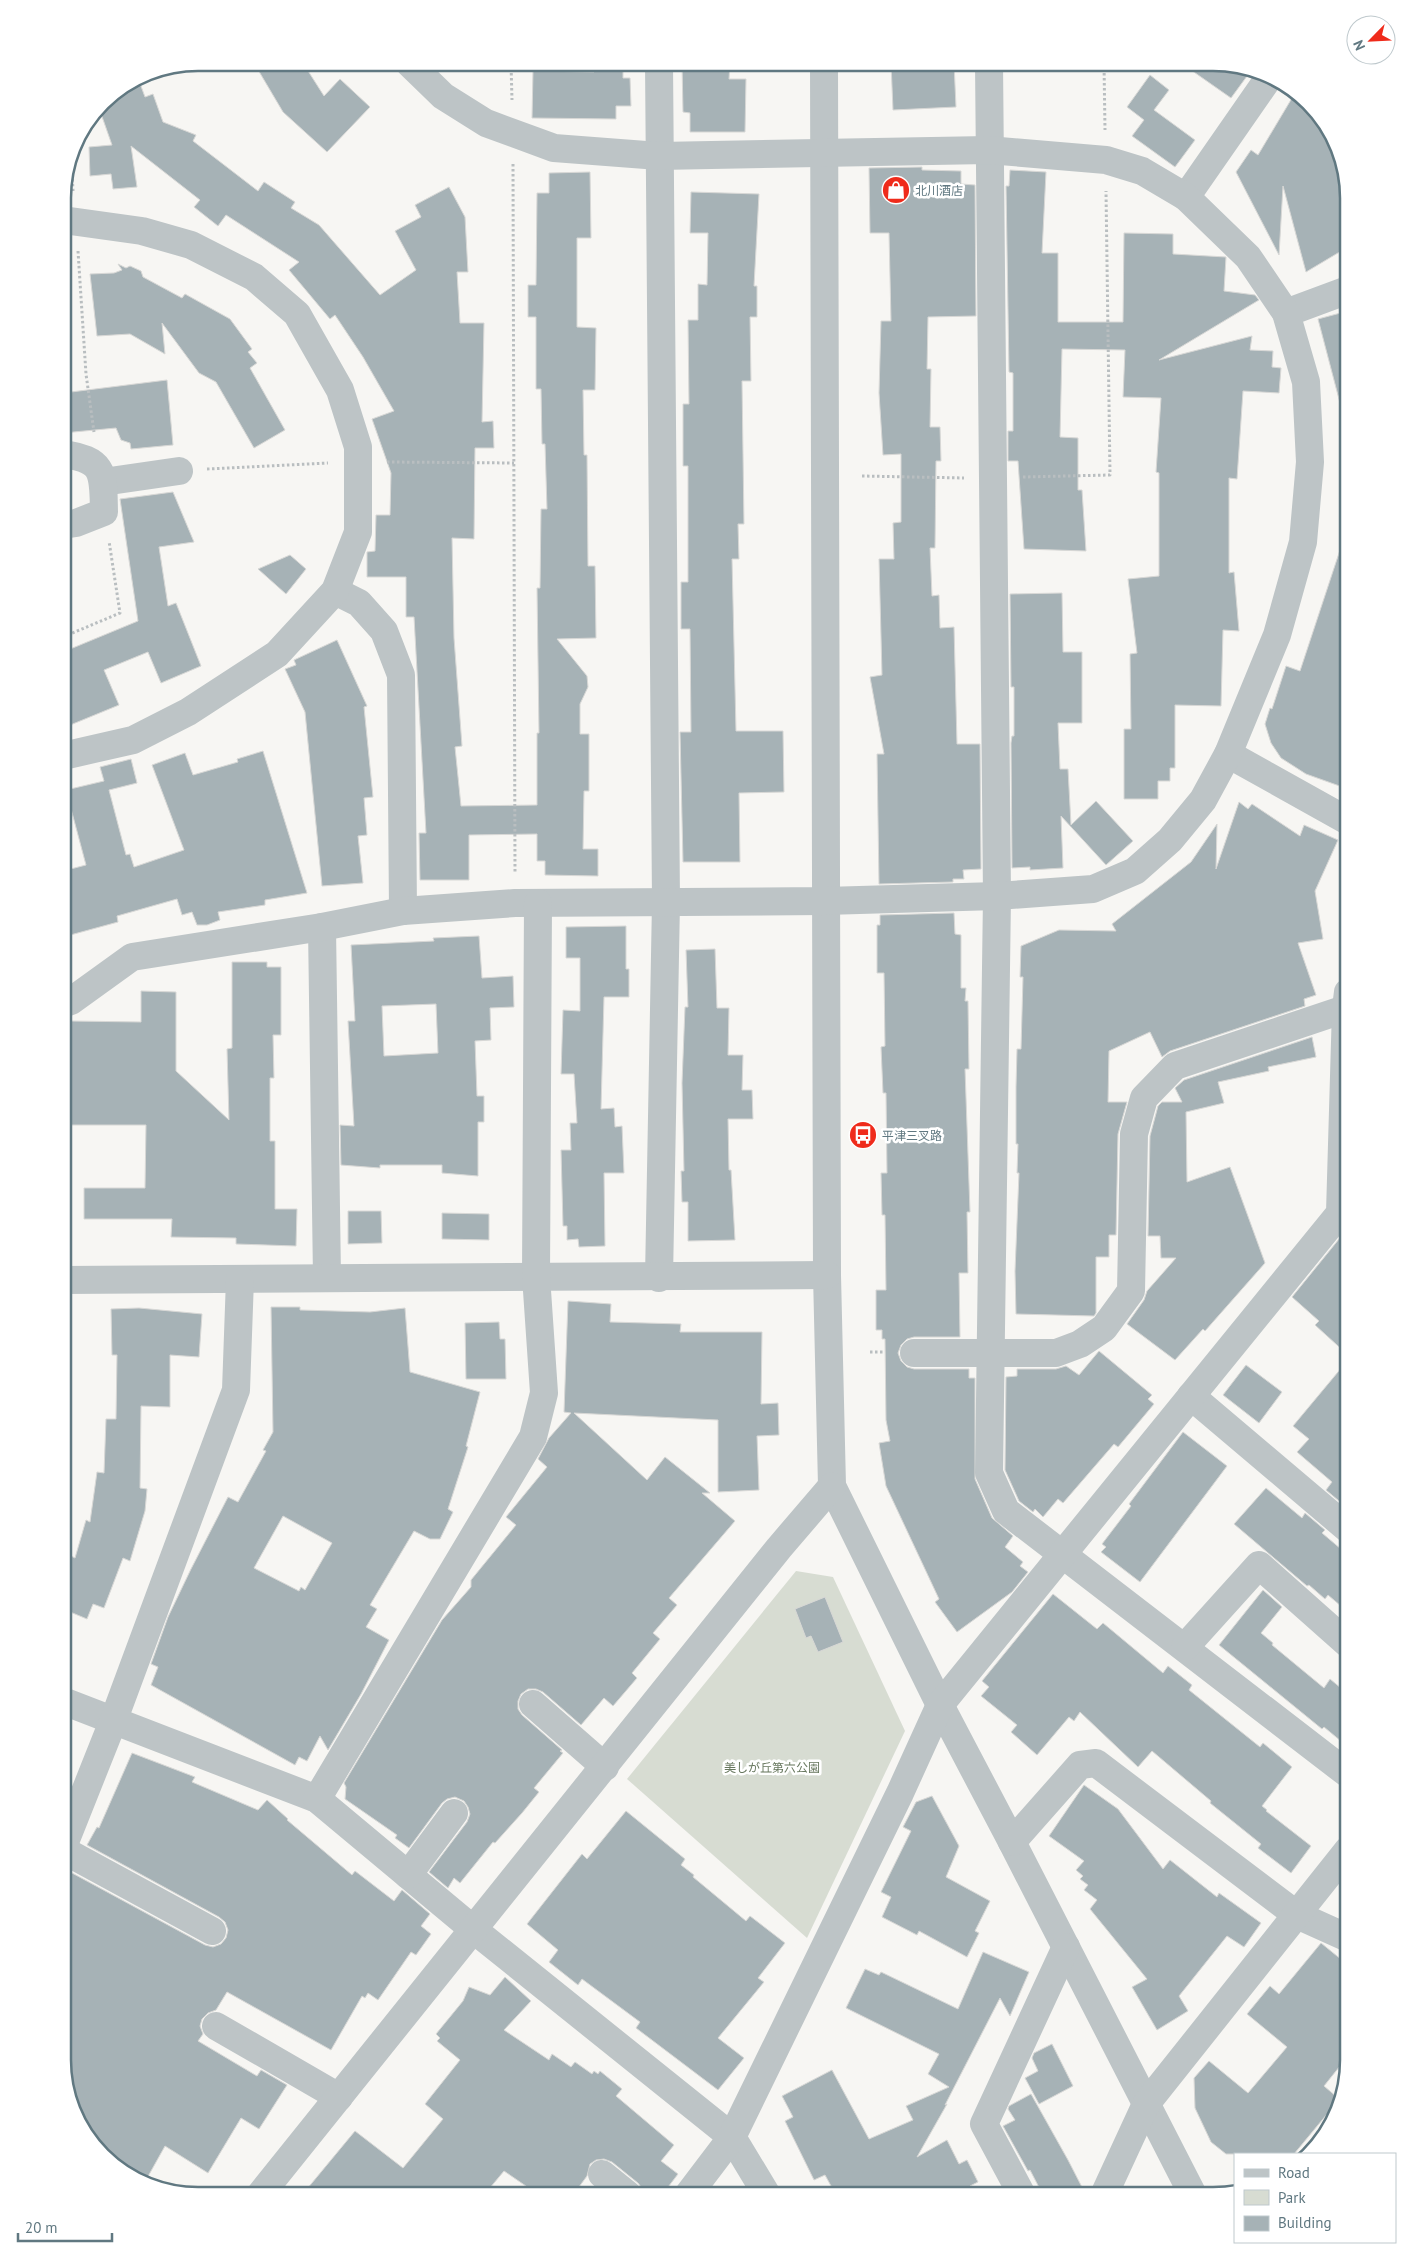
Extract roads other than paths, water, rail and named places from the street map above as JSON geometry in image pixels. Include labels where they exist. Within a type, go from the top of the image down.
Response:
[{"type":"street","points":[[72,994],[132,957],[322,927],[403,911],[527,903],[825,901],[997,896],[1093,888],[1135,870],[1170,840],[1203,800],[1228,754],[1277,635],[1303,542],[1310,462],[1306,382],[1286,313],[1248,257],[1186,197],[1142,171],[1106,160],[988,150],[824,151],[659,156],[554,148],[486,123],[444,96],[418,71]]},
{"type":"street","points":[[659,71],[666,902],[660,1278]]},
{"type":"street","points":[[824,72],[827,1275],[832,1486],[940,1705],[1188,2187]]},
{"type":"street","points":[[989,72],[988,150],[994,478],[997,896],[989,1473],[1006,1511],[1340,1768]]},
{"type":"street","points":[[1186,197],[1265,83]]},
{"type":"street","points":[[72,221],[142,231],[191,245],[254,276],[297,314],[340,390],[358,448],[358,532],[335,591],[277,654],[188,712],[133,740],[72,754]]},
{"type":"street","points":[[1286,313],[1340,293]]},
{"type":"street","points":[[72,455],[82,457],[101,475],[104,512],[72,524]]},
{"type":"street","points":[[101,475],[179,471]]},
{"type":"street","points":[[335,591],[359,604],[384,631],[401,675],[403,911]]},
{"type":"street","points":[[1228,754],[1340,817]]},
{"type":"street","points":[[317,1799],[533,1437],[544,1393],[536,1276],[527,903]]},
{"type":"street","points":[[322,927],[327,1278]]},
{"type":"street","points":[[914,1353],[1056,1353],[1080,1344],[1104,1328],[1131,1291],[1134,1134],[1144,1098],[1175,1066],[1340,1005]]},
{"type":"street","points":[[694,2186],[732,2137],[896,1802],[940,1705],[1191,1396],[1340,1219]]},
{"type":"street","points":[[71,1280],[536,1276],[660,1278],[827,1275]]},
{"type":"street","points":[[71,1826],[114,1719],[236,1390],[240,1279]]},
{"type":"street","points":[[1191,1396],[1340,1522]]},
{"type":"street","points":[[267,2186],[779,1548],[832,1486]]},
{"type":"street","points":[[1185,1647],[1259,1565],[1340,1637]]},
{"type":"street","points":[[71,1704],[114,1719],[317,1799],[474,1930],[732,2137],[762,2187]]},
{"type":"street","points":[[533,1704],[605,1766]]},
{"type":"street","points":[[1012,1842],[1080,1764],[1096,1763],[1297,1915],[1340,1934]]},
{"type":"street","points":[[408,1876],[454,1813]]},
{"type":"street","points":[[71,1854],[212,1931]]},
{"type":"street","points":[[1108,2187],[1146,2104],[1340,1860]]},
{"type":"street","points":[[1017,2187],[984,2124],[1066,1947]]},
{"type":"street","points":[[216,2026],[339,2097]]},
{"type":"street","points":[[602,2174],[617,2186]]},
{"type":"place","name":"北川酒店","points":[[896,190]]},
{"type":"place","name":"平津三叉路","points":[[863,1135]]},
{"type":"park label","name":"美しが丘第六公園","points":[[772,1767]]}]
